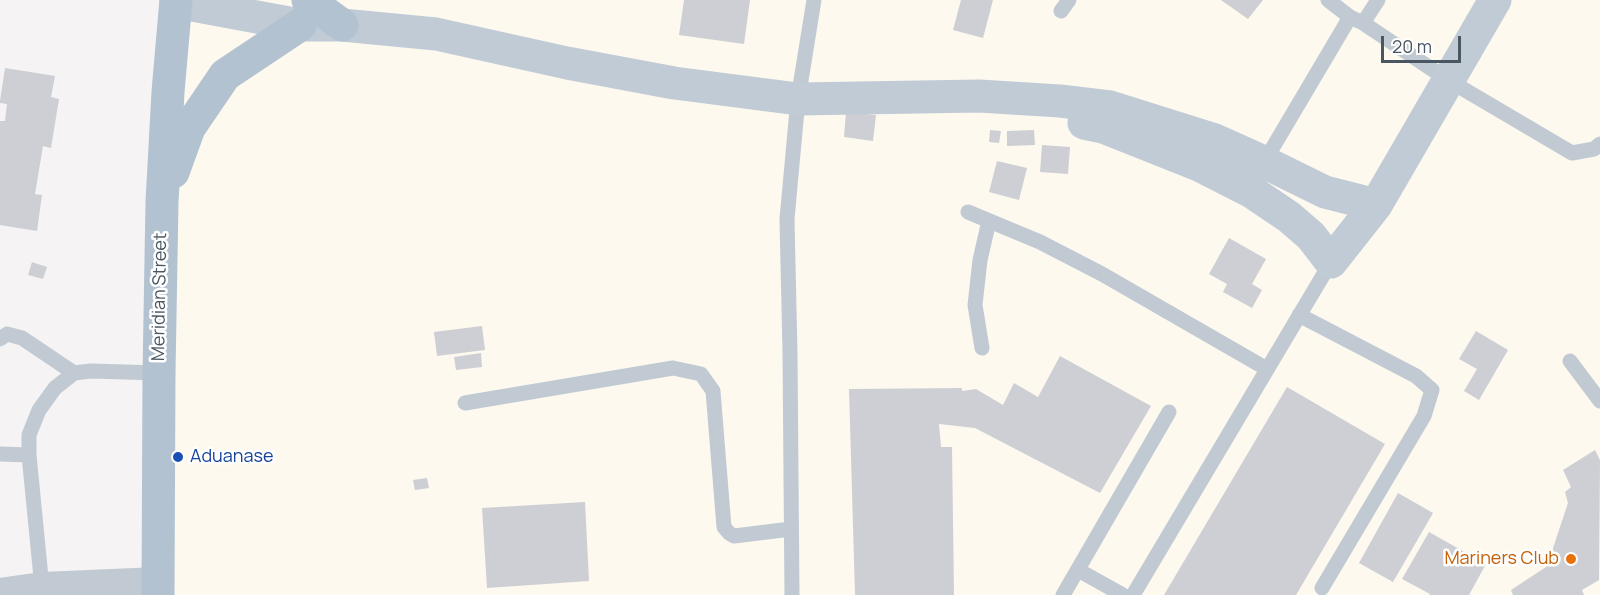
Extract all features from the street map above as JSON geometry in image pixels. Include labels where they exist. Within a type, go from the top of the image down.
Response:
[{"type":"main road","name":"Meridian Street","points":[[158,589],[162,202],[176,1]]},
{"type":"main road","points":[[162,202],[189,128],[225,75],[253,55],[304,12],[342,25]]},
{"type":"street","points":[[979,96],[1102,127],[1201,166],[1252,192],[1289,217],[1311,236],[1331,262],[1376,205],[1495,0]]},
{"type":"street","points":[[176,1],[304,12]]},
{"type":"street","points":[[342,25],[436,34],[567,63],[674,83],[798,99],[979,96],[1110,107],[1215,140],[1325,192],[1376,205]]},
{"type":"street","points":[[0,594],[42,588],[158,589]]},
{"type":"lane","points":[[792,595],[787,219],[798,99],[814,0]]},
{"type":"lane","points":[[1328,0],[1448,80],[1572,153],[1594,149],[1600,144]]},
{"type":"lane","points":[[1252,192],[1264,162],[1357,20],[1378,0]]},
{"type":"lane","points":[[968,212],[1040,242],[1102,274],[1267,369]]},
{"type":"lane","points":[[982,348],[975,305],[980,260],[989,221]]},
{"type":"lane","points":[[1133,595],[1331,262]]},
{"type":"lane","points":[[1299,315],[1416,376],[1432,390],[1424,416],[1322,588]]},
{"type":"lane","points":[[0,339],[7,334],[22,338],[74,373]]},
{"type":"lane","points":[[1570,361],[1600,401]]},
{"type":"lane","points":[[465,403],[673,368],[701,374],[713,391],[724,527],[735,536],[791,529]]},
{"type":"lane","points":[[42,588],[29,455],[29,435],[39,410],[55,388],[74,373],[91,371],[159,373]]},
{"type":"lane","points":[[1064,595],[1169,412]]},
{"type":"lane","points":[[0,454],[29,455]]},
{"type":"lane","points":[[1078,570],[1123,595]]},
{"type":"shaded area","points":[[167,0],[1600,0],[1600,595],[157,595]]},
{"type":"building","points":[[684,0],[750,0],[744,44],[679,35]]},
{"type":"building","points":[[961,0],[993,0],[983,38],[953,30]]},
{"type":"building","points":[[1221,0],[1263,0],[1248,19]]},
{"type":"building","points":[[5,68],[55,76],[51,97],[59,99],[51,148],[43,146],[35,194],[42,195],[37,231],[0,225],[0,121],[5,121],[7,104],[0,103],[0,101]]},
{"type":"building","points":[[846,112],[876,115],[873,141],[844,137]]},
{"type":"building","points":[[990,130],[1001,131],[999,143],[989,142]]},
{"type":"building","points":[[1034,130],[1035,145],[1007,146],[1007,131]]},
{"type":"building","points":[[1042,145],[1070,147],[1068,174],[1040,172]]},
{"type":"building","points":[[997,161],[1027,168],[1019,200],[989,192]]},
{"type":"building","points":[[1229,238],[1266,259],[1252,284],[1262,290],[1252,308],[1223,292],[1227,284],[1209,274]]},
{"type":"building","points":[[32,262],[47,267],[43,279],[28,275]]},
{"type":"building","points":[[482,326],[485,350],[437,356],[434,332]]},
{"type":"building","points":[[1476,331],[1508,350],[1479,400],[1464,391],[1477,369],[1459,359]]},
{"type":"building","points":[[481,353],[482,367],[456,370],[454,357]]},
{"type":"building","points":[[1060,356],[1151,406],[1100,493],[975,428],[939,424],[941,447],[952,447],[954,595],[855,595],[849,389],[962,388],[962,391],[976,389],[1003,405],[1014,383],[1038,397]]},
{"type":"building","points":[[1287,387],[1385,444],[1296,595],[1164,595]]},
{"type":"building","points":[[1595,450],[1600,460],[1599,580],[1582,590],[1584,595],[1513,595],[1511,590],[1546,567],[1542,559],[1551,554],[1568,503],[1565,492],[1571,487],[1563,470]]},
{"type":"building","points":[[427,478],[429,488],[415,490],[413,480]]},
{"type":"building","points":[[1398,493],[1433,513],[1393,582],[1359,563]]},
{"type":"building","points":[[585,502],[589,581],[487,588],[482,508]]},
{"type":"building","points":[[1429,532],[1486,564],[1469,595],[1429,595],[1402,579]]},
{"type":"place","name":"Aduanase","points":[[178,457]]},
{"type":"place","name":"Mariners Club","points":[[1571,559]]}]
